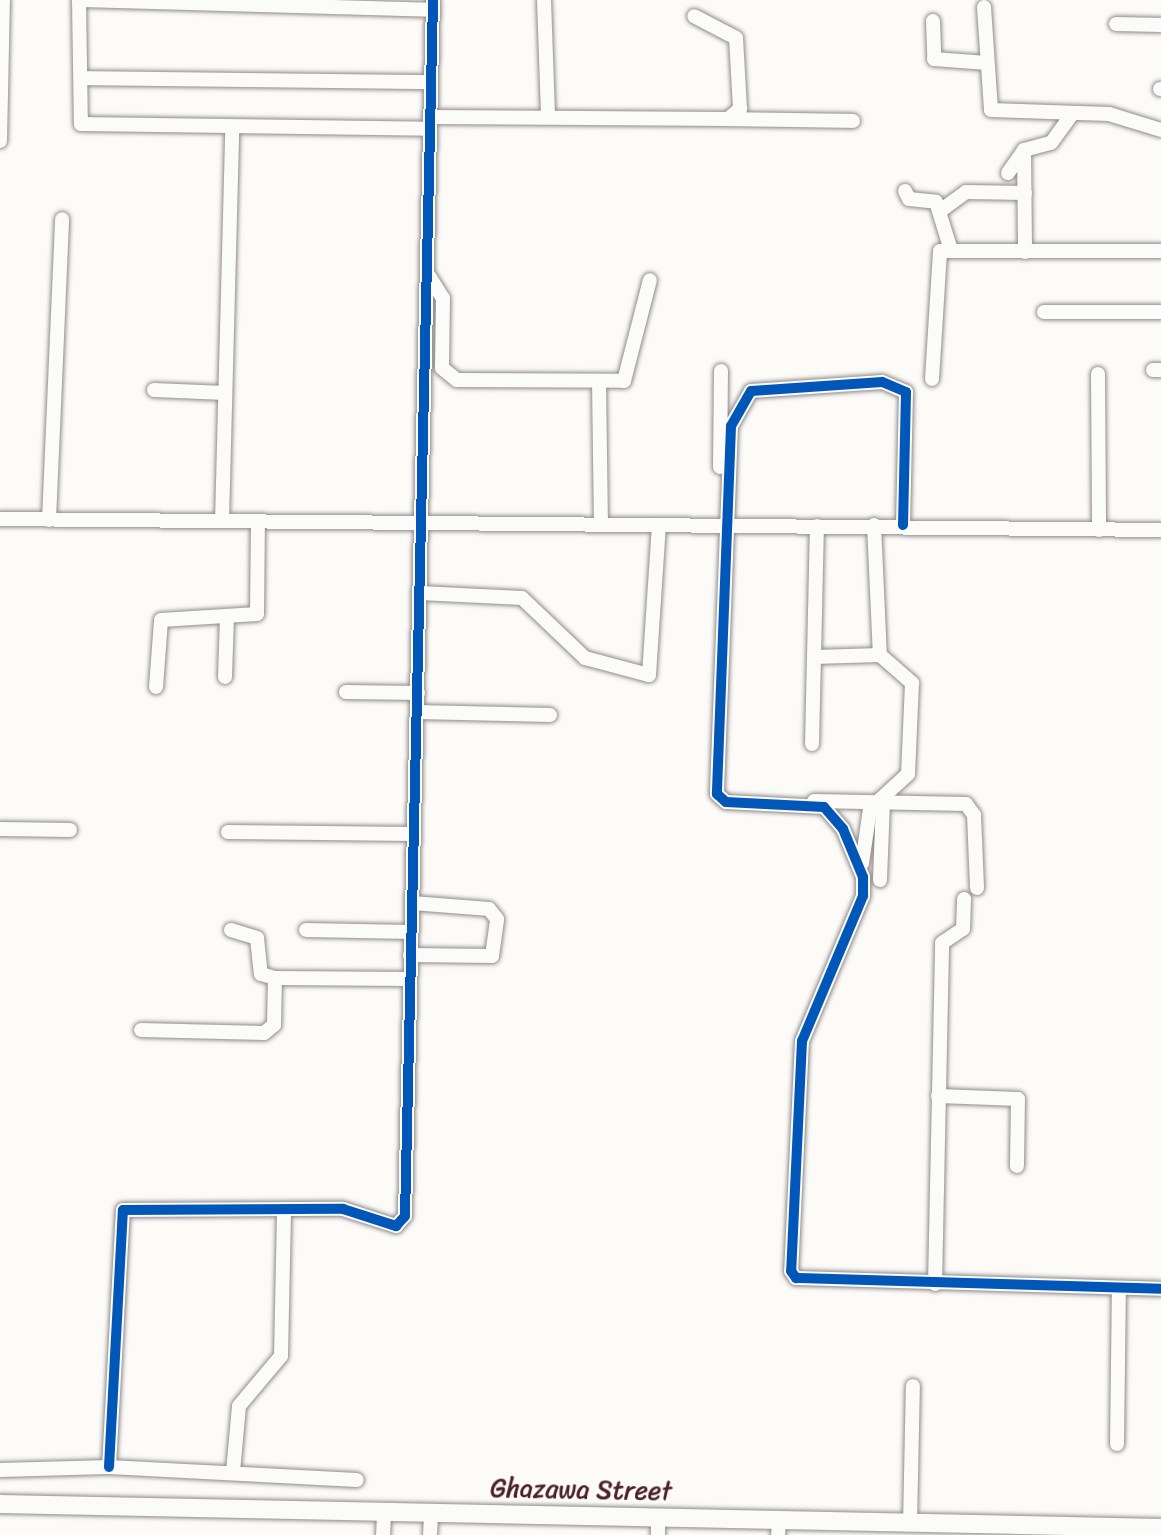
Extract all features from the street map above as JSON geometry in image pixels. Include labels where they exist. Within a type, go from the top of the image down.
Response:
[{"type":"main road","name":"Ghazawa Street","points":[[0,1504],[431,1513],[658,1526],[778,1529],[910,1524],[1100,1531],[1161,1528]]},
{"type":"street","points":[[0,141],[3,0]]},
{"type":"street","points":[[544,0],[548,115]]},
{"type":"street","points":[[109,1467],[120,1212],[356,1211],[402,1223],[429,276],[430,123],[433,5],[79,1],[81,124],[232,128],[430,123],[548,115],[853,121]]},
{"type":"street","points":[[984,7],[991,110],[1073,113],[1161,130]]},
{"type":"street","points":[[694,16],[736,38],[740,109],[728,119]]},
{"type":"street","points":[[933,21],[934,59],[987,63]]},
{"type":"street","points":[[1116,24],[1161,25]]},
{"type":"street","points":[[81,78],[431,82]]},
{"type":"street","points":[[1008,173],[1024,150],[1051,143],[1073,113]]},
{"type":"street","points":[[222,521],[232,128]]},
{"type":"street","points":[[1024,150],[1025,252]]},
{"type":"street","points":[[905,191],[909,199],[936,202],[950,247]]},
{"type":"street","points":[[940,211],[966,192],[1025,193]]},
{"type":"street","points":[[49,520],[62,219]]},
{"type":"street","points":[[932,379],[935,262],[950,247],[1025,252],[1161,251]]},
{"type":"street","points":[[429,276],[443,298],[441,363],[450,379],[599,382],[624,381],[650,280]]},
{"type":"street","points":[[1044,312],[1161,312]]},
{"type":"street","points":[[721,371],[722,526],[717,794],[726,802],[961,802],[971,808],[977,888]]},
{"type":"street","points":[[1098,374],[1099,530]]},
{"type":"street","points":[[599,382],[601,524]]},
{"type":"street","points":[[722,526],[731,426],[751,391],[882,382],[906,392],[903,525]]},
{"type":"street","points":[[154,390],[225,393]]},
{"type":"street","points":[[0,519],[903,525],[1161,530]]},
{"type":"street","points":[[156,687],[159,622],[257,614],[258,521]]},
{"type":"street","points":[[420,593],[522,598],[585,658],[649,675],[659,525]]},
{"type":"street","points":[[874,525],[880,655]]},
{"type":"street","points":[[812,744],[817,526]]},
{"type":"street","points":[[225,677],[227,618]]},
{"type":"street","points":[[814,657],[880,655],[912,683],[910,763],[900,784],[879,801],[861,867],[863,896],[802,1041],[790,1268],[796,1278],[1161,1289]]},
{"type":"street","points":[[346,692],[418,693]]},
{"type":"street","points":[[417,712],[550,715]]},
{"type":"street","points":[[805,801],[832,814],[861,867]]},
{"type":"street","points":[[879,801],[880,880]]},
{"type":"street","points":[[0,829],[70,830]]},
{"type":"street","points":[[228,832],[414,834]]},
{"type":"street","points":[[935,1284],[942,943],[963,929],[964,899]]},
{"type":"street","points":[[410,955],[494,956],[497,919],[489,909],[412,903]]},
{"type":"street","points":[[231,930],[257,938],[261,974],[275,978],[410,979]]},
{"type":"street","points":[[306,930],[411,932]]},
{"type":"street","points":[[141,1030],[264,1033],[274,1025],[275,978]]},
{"type":"street","points":[[938,1096],[1018,1099],[1017,1166]]},
{"type":"street","points":[[233,1472],[239,1406],[281,1356],[284,1209]]},
{"type":"street","points":[[1117,1444],[1119,1289]]},
{"type":"street","points":[[910,1524],[913,1386]]},
{"type":"street","points":[[0,1470],[109,1467],[357,1480]]},
{"type":"street","points":[[383,1535],[384,1513]]},
{"type":"street","points":[[430,1535],[431,1513]]},
{"type":"cycle path","points":[[109,1467],[123,1210],[343,1209],[396,1226],[405,1216],[433,0]]},
{"type":"cycle path","points":[[903,525],[906,392],[882,382],[751,391],[731,426],[717,794],[726,802],[824,807],[843,829],[863,877],[863,896],[802,1041],[791,1271],[796,1278],[1161,1289]]}]
